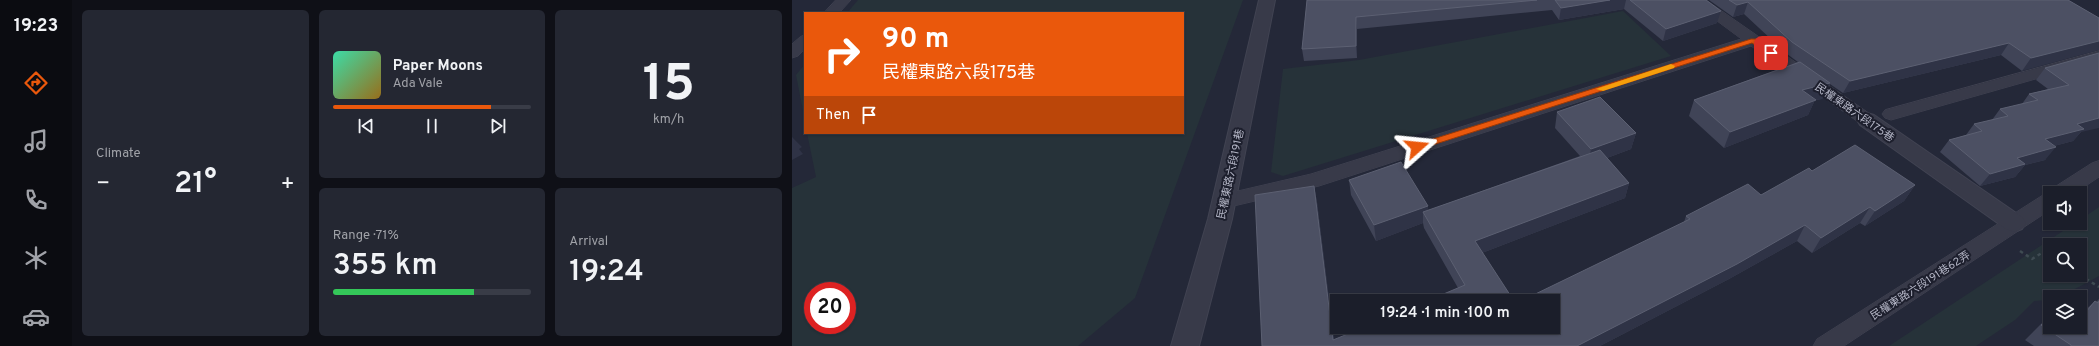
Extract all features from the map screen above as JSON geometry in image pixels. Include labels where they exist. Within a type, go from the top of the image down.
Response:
[{"type":"street","name":"民權東路六段191巷","points":[[1185,346],[1224,201],[1267,0]]},
{"type":"street","name":"民權東路六段175巷","points":[[1866,120],[2014,223]]},
{"type":"lane","points":[[832,12],[844,0]]},
{"type":"lane","name":"民權東路六段175巷","points":[[1696,0],[1866,120]]},
{"type":"lane","points":[[1224,201],[1312,181],[1753,40]]},
{"type":"lane","points":[[792,53],[804,41]]},
{"type":"lane","points":[[1891,114],[2099,56]]},
{"type":"lane","points":[[2071,186],[2099,168]]},
{"type":"lane","name":"民權東路六段191巷62弄","points":[[1825,346],[2043,204]]},
{"type":"path","points":[[2014,247],[2032,259],[2043,252]]},
{"type":"path","points":[[2087,279],[2099,287]]},
{"type":"shaded area","points":[[858,0],[1243,0],[1135,298],[1078,346],[792,346],[792,188],[816,177],[807,134],[1184,134],[1184,12],[848,12]]},
{"type":"shaded area","points":[[1623,11],[1671,56],[1283,176],[1271,172],[1283,69],[1359,60]]},
{"type":"shaded area","points":[[804,65],[804,116],[796,75]]},
{"type":"shaded area","points":[[2099,207],[2099,276],[2073,290],[2043,290],[2043,300],[2034,301],[2015,320],[1976,346],[1889,346],[2043,244],[2043,282],[2087,282],[2087,238],[2052,238],[2064,230],[2087,230],[2087,215]]},
{"type":"building","points":[[1307,0],[1537,0],[1356,17],[1356,46],[1302,49]]},
{"type":"building","points":[[1555,0],[1610,0],[1561,8]]},
{"type":"building","points":[[1630,0],[1706,0],[1721,11],[1666,29]]},
{"type":"building","points":[[1729,0],[2068,0],[2099,18],[2099,41],[2031,58],[2009,43],[1850,81],[1792,42],[1748,2],[1737,5]]},
{"type":"building","points":[[2099,53],[2099,118],[2077,124],[2084,129],[2045,139],[2056,147],[2017,158],[2025,164],[1990,174],[1949,140],[1982,131],[1974,124],[2008,116],[2000,109],[2038,100],[2029,94],[2069,85],[2045,68]]},
{"type":"building","points":[[1800,62],[1830,83],[1802,90],[1816,100],[1730,132],[1694,100]]},
{"type":"building","points":[[1600,97],[1636,133],[1591,149],[1557,112]]},
{"type":"building","points":[[1855,145],[1915,185],[1875,211],[1870,207],[1821,238],[1805,225],[1737,264],[1577,346],[1262,346],[1255,195],[1314,186],[1330,316],[1330,334],[1332,334],[1333,340],[1348,334],[1560,334],[1560,294],[1535,294],[1690,219],[1686,216],[1748,184],[1761,195],[1809,168],[1812,171]]},
{"type":"building","points":[[1600,150],[1629,183],[1475,241],[1509,294],[1444,294],[1465,285],[1423,212]]},
{"type":"building","points":[[1401,162],[1428,206],[1374,225],[1349,180]]},
{"type":"building","points":[[2095,301],[2098,303],[2099,301],[2099,346],[2071,346],[2054,334],[2087,334],[2087,311]]},
{"type":"slow traffic","points":[[1600,89],[1671,66]]},
{"type":"route","points":[[1417,147],[1753,40],[1771,53]]}]
